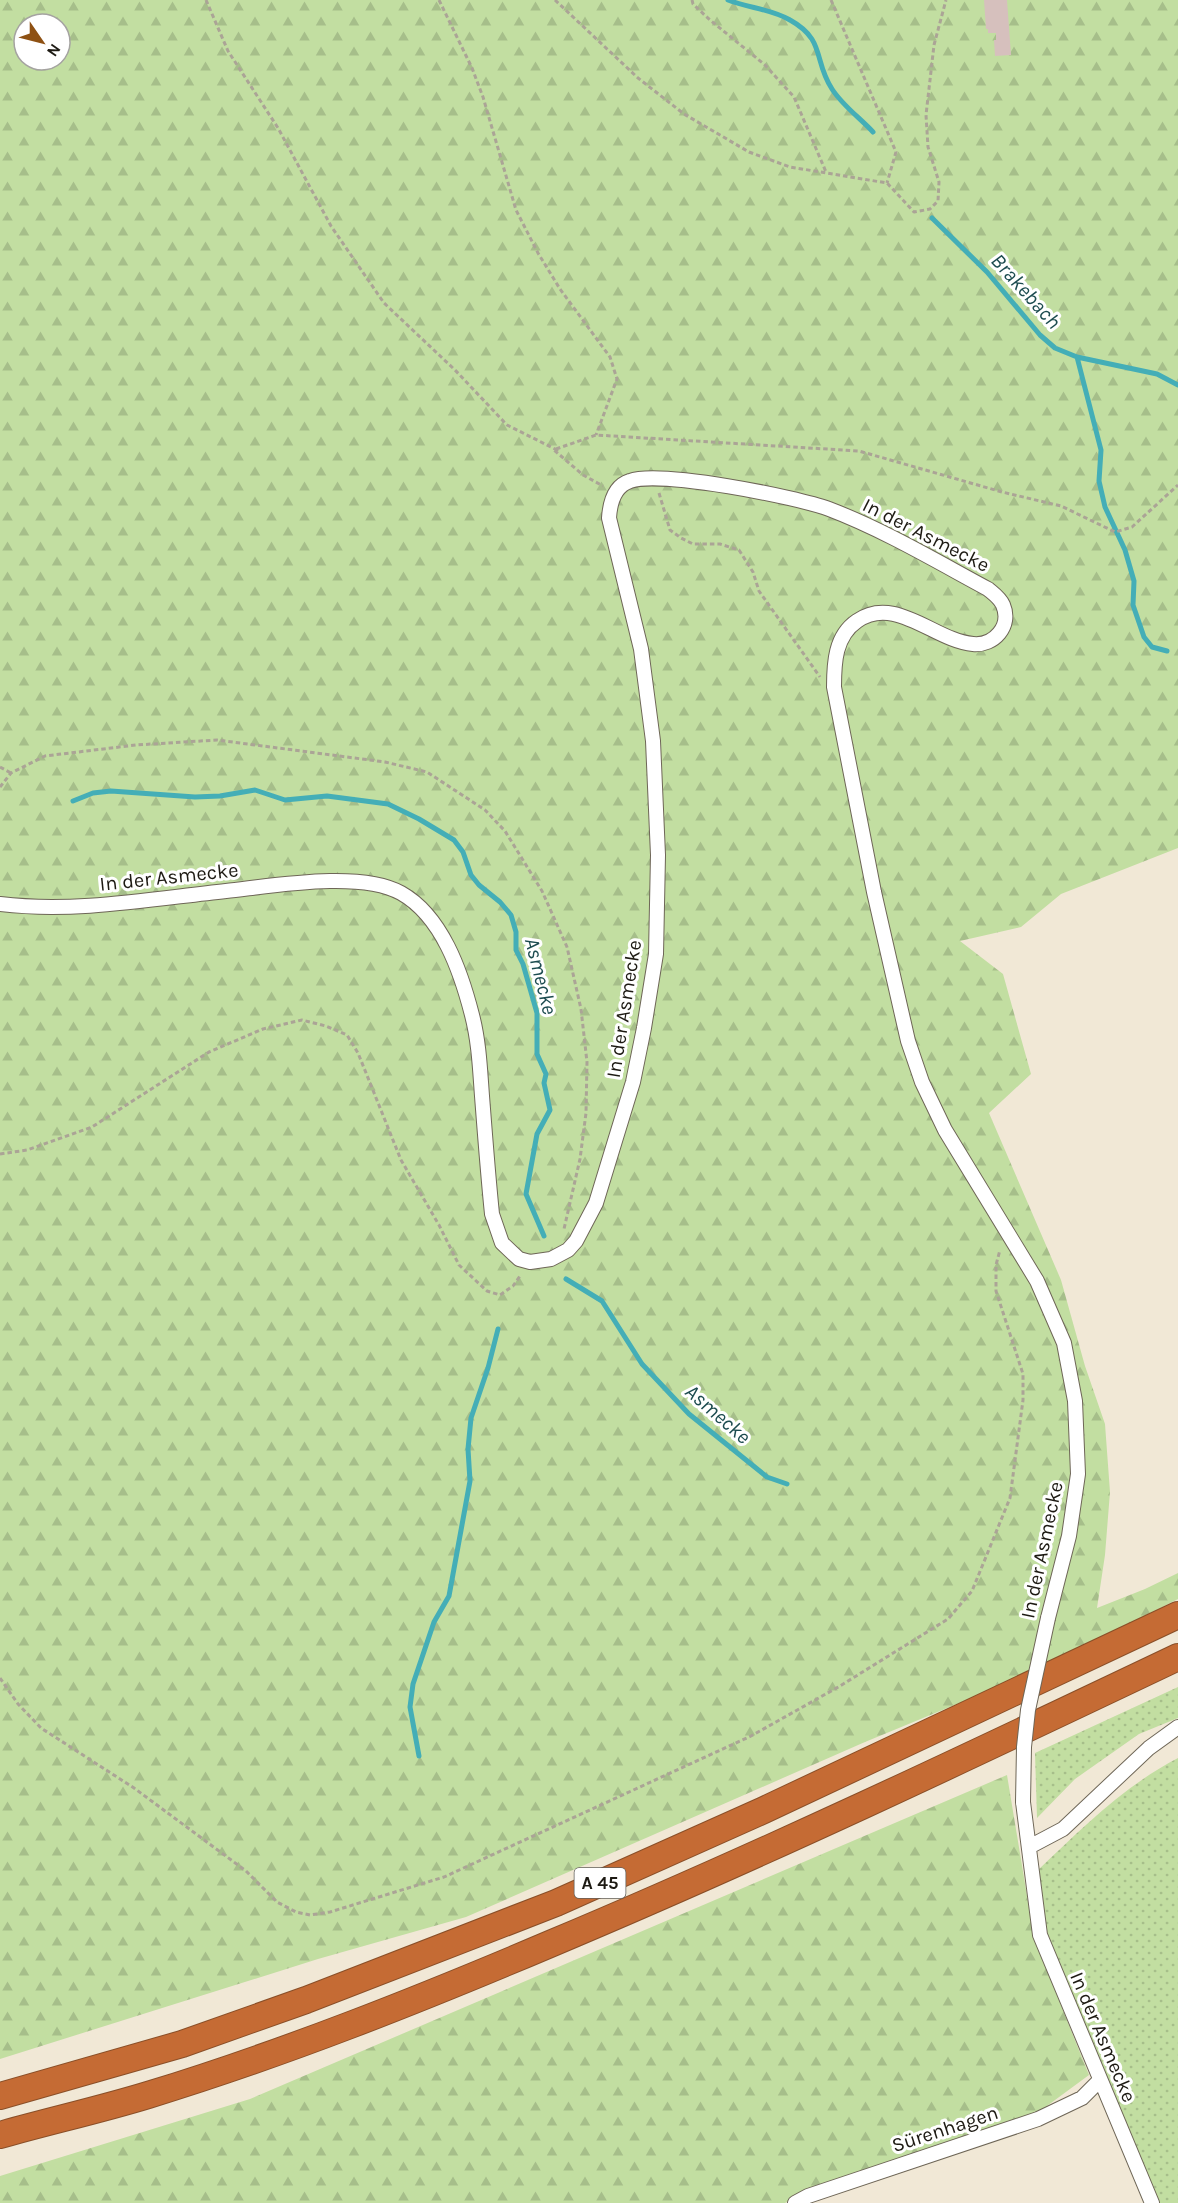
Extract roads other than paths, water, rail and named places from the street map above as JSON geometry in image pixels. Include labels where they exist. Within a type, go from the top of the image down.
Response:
[{"type":"highway","name":"A 45","points":[[0,2096],[183,2044],[306,2000],[556,1903],[764,1810],[1178,1615]]},
{"type":"highway","name":"A 45","points":[[0,2135],[148,2095],[297,2044],[448,1987],[623,1914],[912,1784],[1178,1657]]},
{"type":"street","name":"In der Asmecke","points":[[0,904],[53,908],[344,881],[369,883],[400,893],[424,912],[449,950],[460,975],[473,1017],[492,1214],[502,1243],[519,1259],[530,1262],[551,1259],[568,1250],[583,1230],[596,1203],[633,1082],[656,954],[658,855],[653,741],[641,649],[609,518],[614,494],[629,481],[652,478],[675,479],[792,498],[826,508],[866,524],[988,589],[1003,604],[1006,621],[1002,629],[990,642],[981,644],[957,641],[898,614],[885,612],[863,616],[847,629],[841,639],[834,666],[834,687],[874,892],[908,1041],[922,1082],[945,1130],[1037,1281],[1064,1343],[1075,1401],[1078,1474],[1069,1536],[1028,1710],[1024,1747],[1023,1802],[1040,1935],[1152,2203]]},
{"type":"street","points":[[1029,1847],[1063,1829],[1149,1748],[1178,1727]]},
{"type":"street","name":"Sürenhagen","points":[[795,2203],[901,2164],[1038,2119],[1082,2098],[1100,2080]]},
{"type":"waterway","name":"Brakebach","points":[[728,0],[776,13],[790,20],[809,35],[832,89],[873,132]]},
{"type":"waterway","name":"Brakebach","points":[[932,218],[987,272],[1040,335],[1055,348],[1077,357],[1157,374],[1178,385]]},
{"type":"waterway","points":[[1077,357],[1101,450],[1099,481],[1105,507],[1125,550],[1134,581],[1133,605],[1144,637],[1152,647],[1167,651]]},
{"type":"waterway","name":"Asmecke","points":[[73,801],[93,793],[111,791],[195,797],[220,796],[255,790],[285,800],[327,796],[388,804],[454,840],[463,852],[471,875],[511,915],[516,932],[516,950],[523,964],[537,1013],[537,1054],[546,1074],[544,1083],[550,1110],[537,1134],[526,1194],[544,1236]]},
{"type":"waterway","name":"Asmecke","points":[[566,1279],[602,1301],[642,1364],[689,1414],[767,1477],[787,1484]]},
{"type":"waterway","points":[[419,1756],[410,1707],[413,1684],[434,1622],[449,1596],[470,1481],[468,1449],[471,1418],[498,1329]]}]
